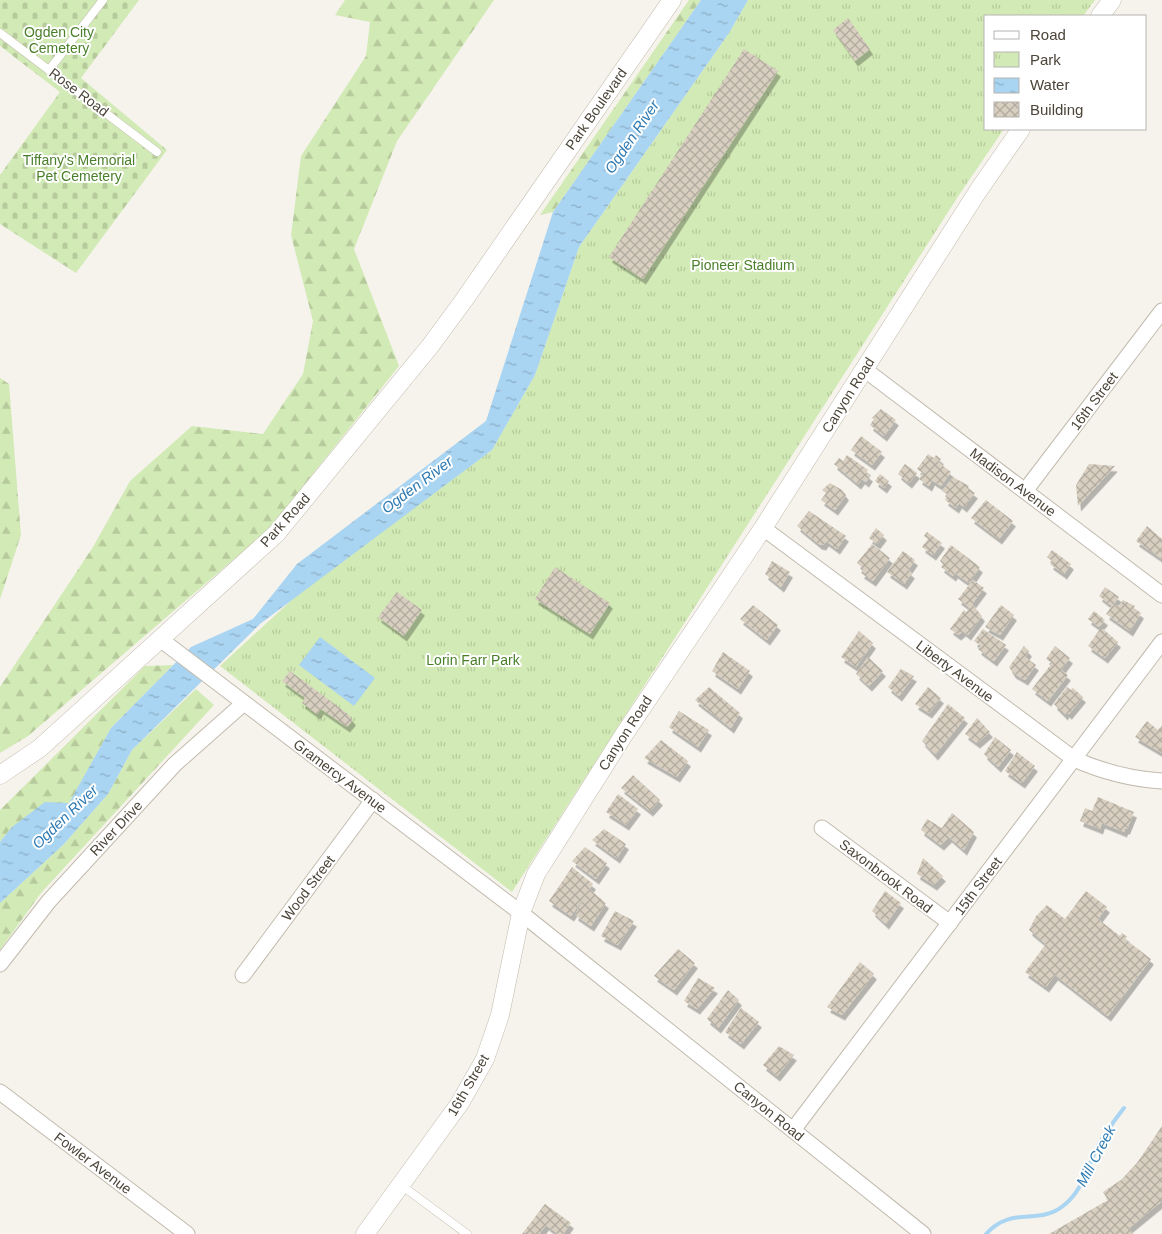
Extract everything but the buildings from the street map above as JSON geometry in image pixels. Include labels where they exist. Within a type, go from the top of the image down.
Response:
[{"type":"street","name":"Park Boulevard","points":[[521,219],[672,0]]},
{"type":"street","points":[[1101,15],[1112,0]]},
{"type":"street","name":"Canyon Road","points":[[923,1234],[521,913],[536,874],[625,733],[763,528],[978,191],[1020,130]]},
{"type":"street","name":"Park Road","points":[[0,775],[40,748],[276,534],[431,345],[521,219]]},
{"type":"street","name":"16th Street","points":[[1026,491],[1162,312]]},
{"type":"street","name":"Madison Avenue","points":[[864,369],[1162,595]]},
{"type":"street","name":"Liberty Avenue","points":[[763,528],[1074,759],[1122,778],[1162,781]]},
{"type":"street","name":"Gramercy Avenue","points":[[160,638],[521,913]]},
{"type":"street","name":"15th Street","points":[[793,1130],[1162,642]]},
{"type":"street","name":"River Drive","points":[[0,964],[49,901],[174,764],[244,703]]},
{"type":"street","name":"Wood Street","points":[[243,975],[373,800]]},
{"type":"street","name":"Saxonbrook Road","points":[[822,828],[950,923]]},
{"type":"street","name":"16th Street","points":[[365,1234],[460,1103],[485,1059],[500,1015],[521,913]]},
{"type":"street","name":"Fowler Avenue","points":[[0,1092],[188,1234]]},
{"type":"lane","points":[[49,70],[103,0]]},
{"type":"lane","name":"Rose Road","points":[[0,33],[157,152]]},
{"type":"lane","points":[[401,1185],[467,1234]]},
{"type":"green space","name":"Tiffany's Memorial Pet Cemetery","points":[[0,0],[139,0],[81,78],[167,150],[76,273],[0,224],[0,175],[60,92],[0,46]]},
{"type":"green space","points":[[345,0],[494,0],[397,141],[354,249],[399,366],[269,529],[28,736],[0,753],[0,687],[93,547],[130,481],[192,426],[263,434],[303,374],[313,321],[291,235],[301,156],[366,56],[370,22],[335,15]]},
{"type":"green space","points":[[689,0],[701,0],[553,212],[540,215]]},
{"type":"green space","points":[[748,0],[1095,0],[1084,15],[984,15],[984,130],[1003,130],[959,195],[512,892],[220,666],[308,585],[492,450],[535,375],[579,247],[729,33]]},
{"type":"green space","points":[[0,378],[9,384],[21,535],[0,599]]},
{"type":"green space","points":[[173,665],[111,728],[69,804],[12,827],[0,842],[0,810],[145,666]]},
{"type":"green space","points":[[196,689],[214,705],[41,893],[0,950],[0,903],[64,844],[108,794],[132,750]]},
{"type":"water","name":"Ogden River","points":[[701,0],[748,0],[729,33],[579,247],[535,375],[492,450],[260,624],[132,750],[108,794],[64,844],[0,903],[0,842],[12,827],[45,802],[69,803],[111,728],[191,647],[253,619],[297,564],[486,421],[553,212]]},
{"type":"water","points":[[320,637],[375,678],[354,706],[299,665]]},
{"type":"waterway","name":"Mill Creek","points":[[986,1234],[1005,1220],[1044,1215],[1054,1212],[1063,1206],[1075,1194],[1102,1139],[1124,1108]]},
{"type":"park label","name":"Ogden City Cemetery","points":[[59,40]]},
{"type":"park label","name":"Pioneer Stadium","points":[[743,265]]},
{"type":"park label","name":"Lorin Farr Park","points":[[473,660]]}]
